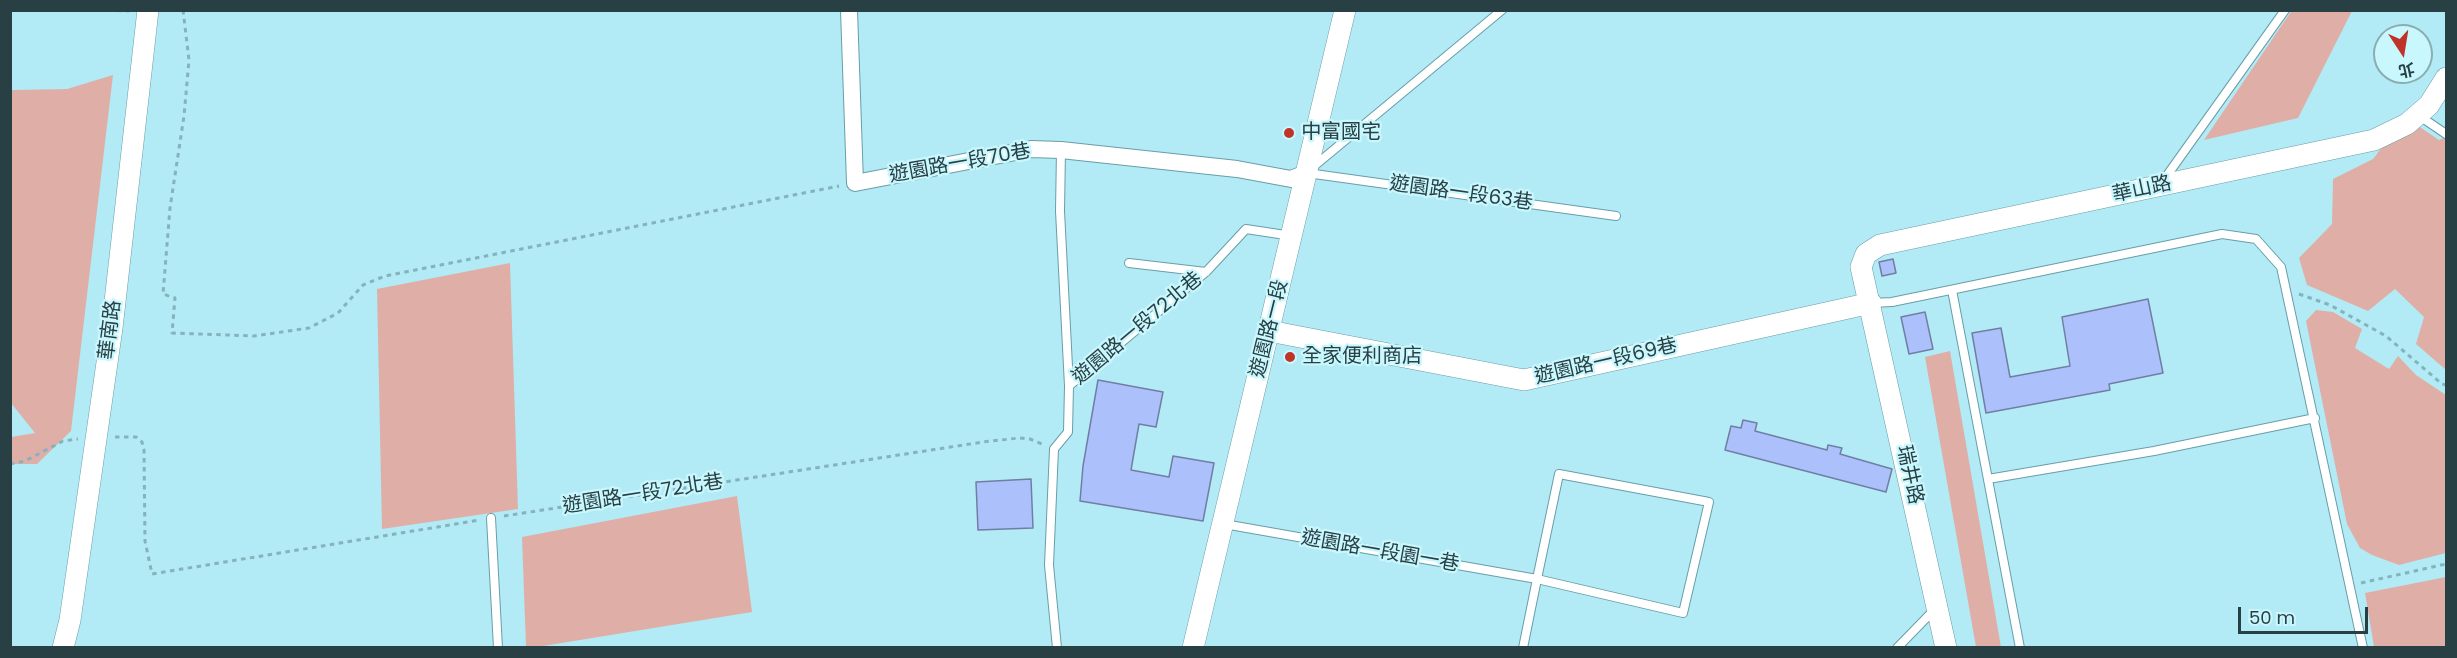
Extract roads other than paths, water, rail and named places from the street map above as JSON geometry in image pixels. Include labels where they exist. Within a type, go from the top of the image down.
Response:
[{"type":"street","name":"華南路","points":[[63,648],[70,620],[112,328],[148,10]]},
{"type":"street","name":"遊園路一段70巷","points":[[849,10],[855,183],[1031,149],[1061,150],[1238,169],[1291,179],[1306,172]]},
{"type":"street","name":"遊園路一段","points":[[1193,648],[1345,10]]},
{"type":"street","name":"華山路","points":[[1871,303],[1861,267],[1866,254],[1880,245],[2374,140],[2407,124],[2418,115],[2429,105],[2446,78]]},
{"type":"street","name":"遊園路一段69巷","points":[[1269,331],[1524,380],[1871,303]]},
{"type":"street","name":"瑞井路","points":[[1871,303],[1946,648]]},
{"type":"lane","points":[[1306,172],[1502,10]]},
{"type":"lane","points":[[2160,186],[2285,10]]},
{"type":"lane","points":[[2418,115],[2446,134]]},
{"type":"lane","points":[[1061,150],[1060,211],[1069,386]]},
{"type":"lane","name":"遊園路一段63巷","points":[[1306,172],[1616,216]]},
{"type":"lane","name":"遊園路一段72北巷","points":[[1057,648],[1050,565],[1054,450],[1068,432],[1069,386],[1206,272],[1246,229],[1292,236]]},
{"type":"lane","points":[[1871,303],[1892,302],[2222,234],[2256,239],[2281,267],[2363,648]]},
{"type":"lane","points":[[1129,262],[1206,272]]},
{"type":"lane","points":[[1952,290],[2020,648]]},
{"type":"lane","points":[[1988,478],[2154,451],[2315,418]]},
{"type":"lane","name":"遊園路一段園一巷","points":[[1223,524],[1537,579],[1683,613],[1709,502],[1559,474],[1537,579]]},
{"type":"lane","points":[[491,518],[498,648]]},
{"type":"lane","points":[[1523,648],[1537,579]]},
{"type":"lane","points":[[1897,648],[1938,607]]},
{"type":"place","name":"中富國宅","points":[[1289,133]]},
{"type":"place","name":"全家便利商店","points":[[1290,357]]}]
